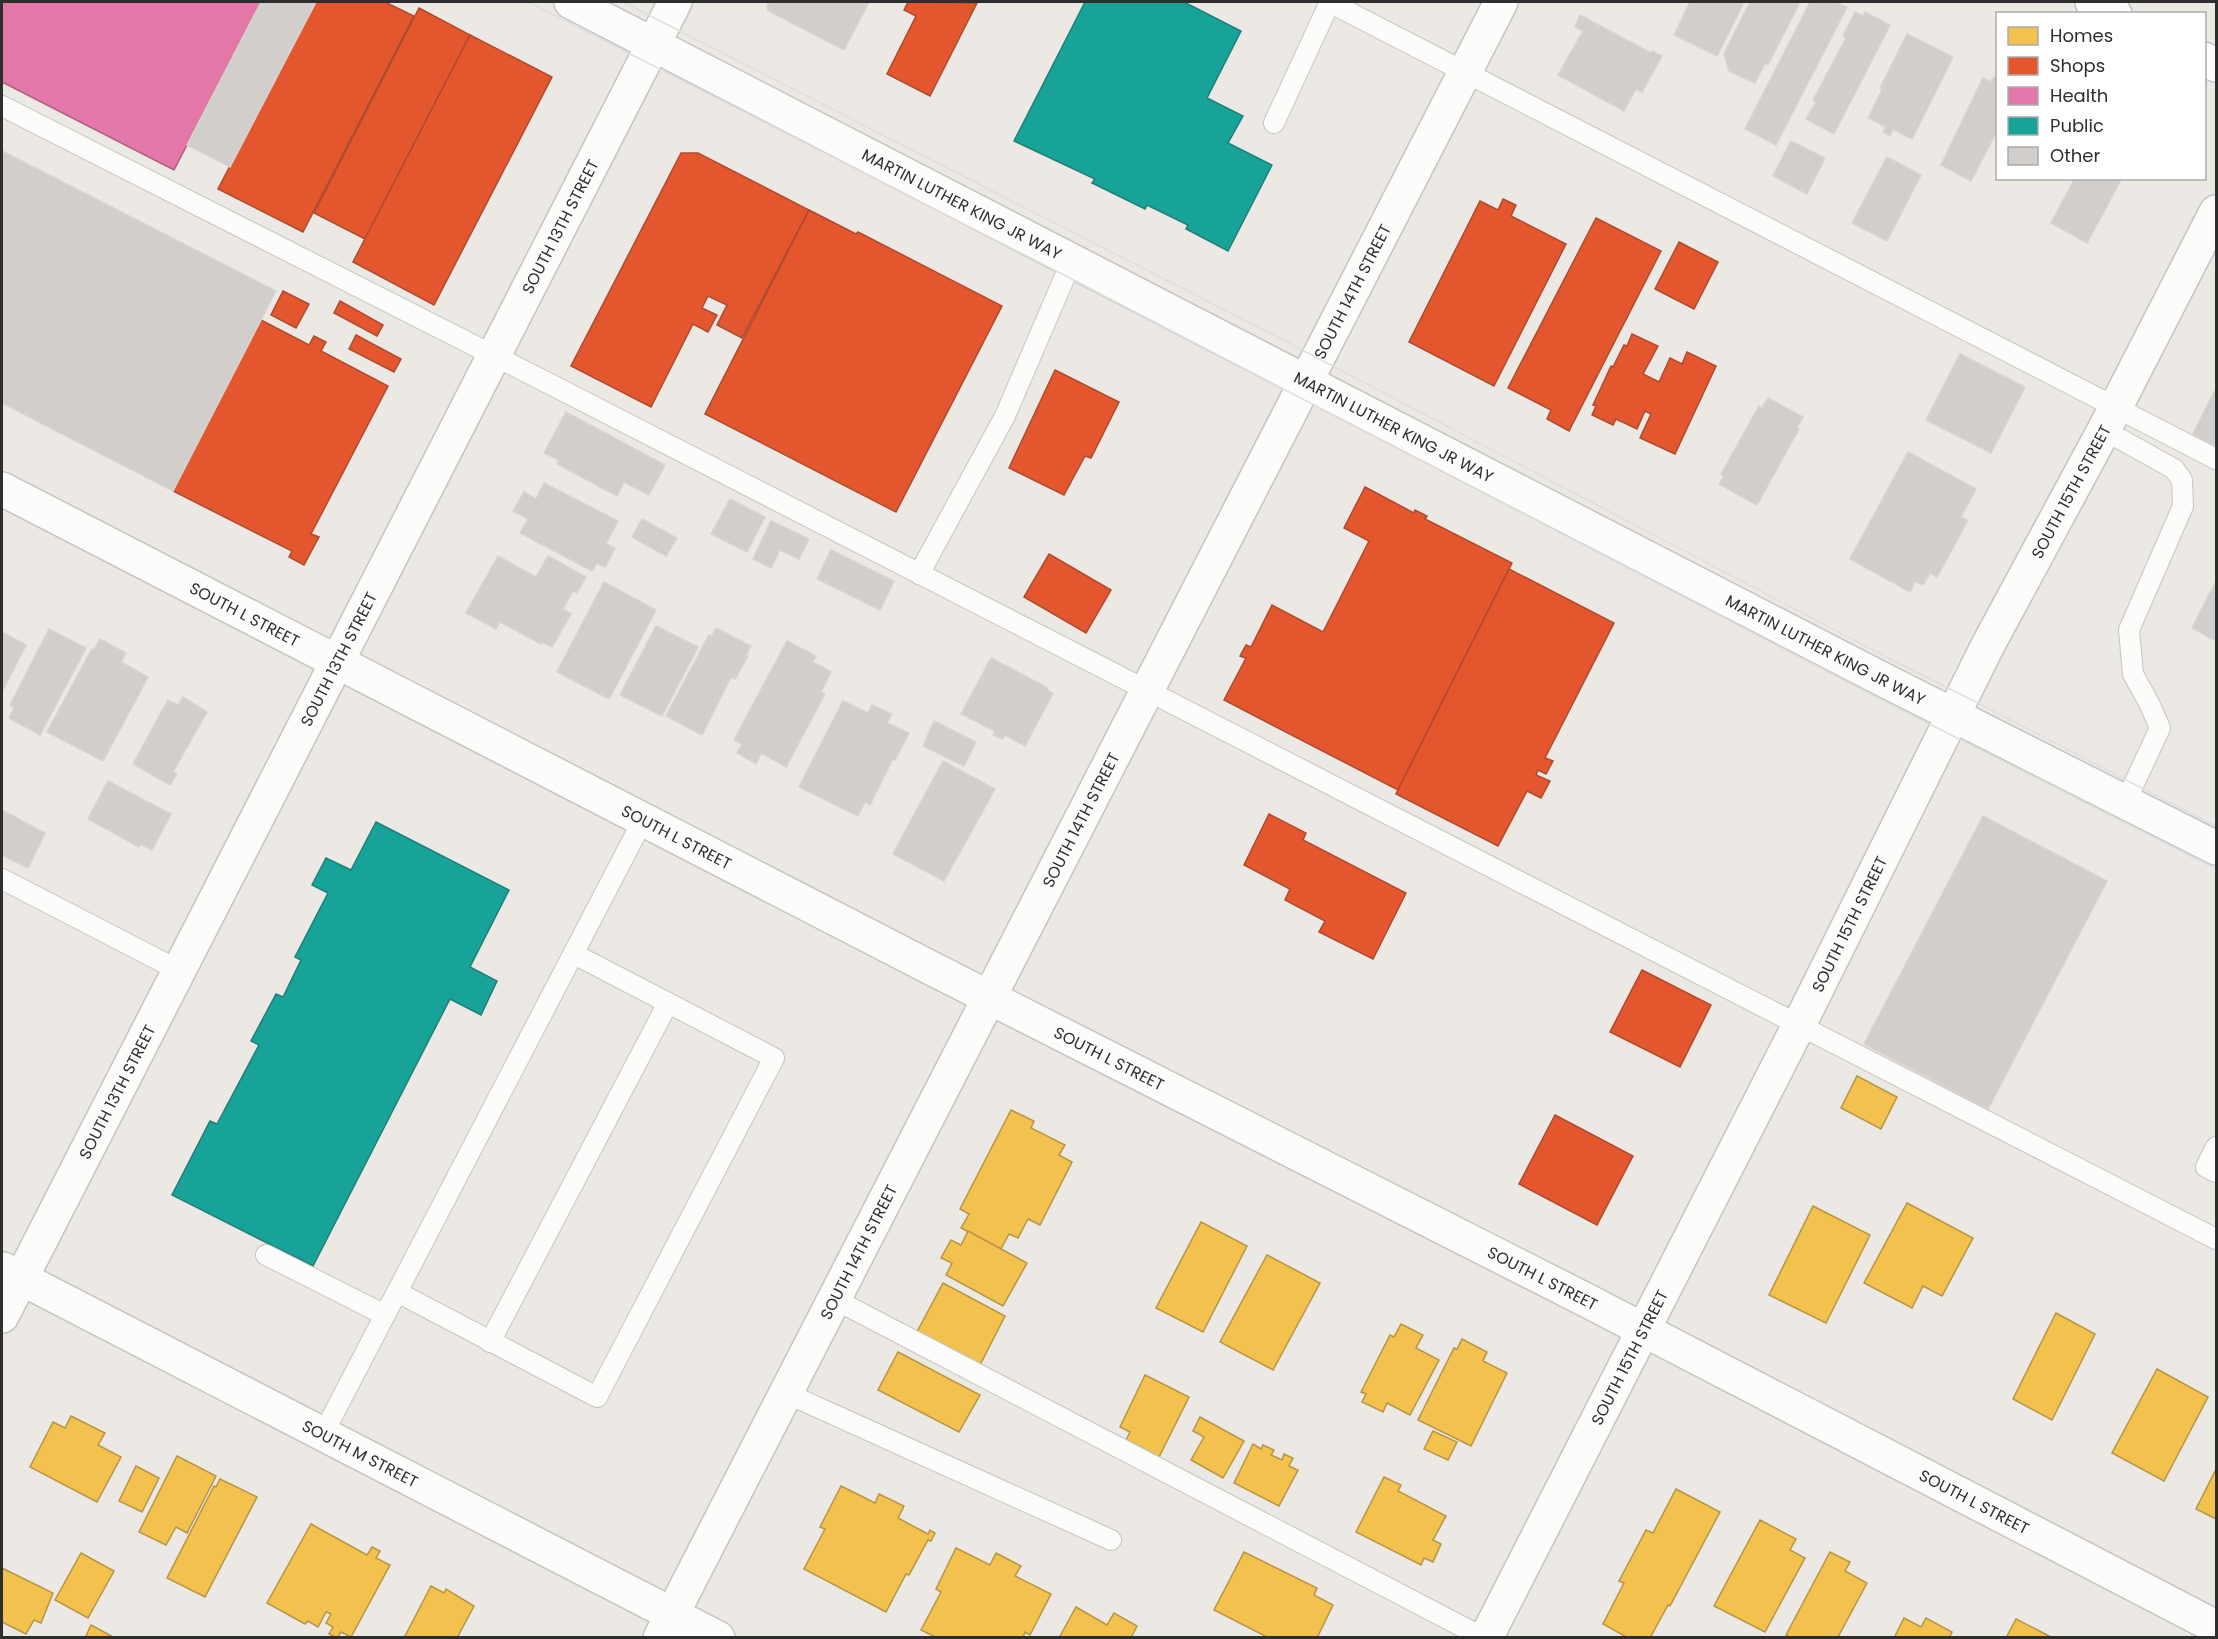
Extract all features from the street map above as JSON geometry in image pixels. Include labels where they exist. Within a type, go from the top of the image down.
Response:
[{"type":"street","name":"MARTIN LUTHER KING JR WAY","points":[[571,2],[1954,715],[2217,848]]},
{"type":"street","name":"SOUTH 13TH STREET","points":[[2,1316],[11,1273],[178,970],[675,2]]},
{"type":"street","name":"SOUTH 14TH STREET","points":[[666,1626],[1501,2]]},
{"type":"street","points":[[2092,2],[2111,12]]},
{"type":"street","name":"SOUTH 15TH STREET","points":[[1485,1638],[1799,1025],[1988,645],[2110,420],[2217,212]]},
{"type":"street","name":"SOUTH L STREET","points":[[2,489],[988,997],[1643,1330],[2217,1627]]},
{"type":"street","name":"SOUTH M STREET","points":[[11,1273],[323,1434],[666,1626],[718,1638]]},
{"type":"lane","points":[[1274,123],[1329,2],[1465,72],[2110,420],[2217,459]]},
{"type":"lane","points":[[2,106],[2217,1239]]},
{"type":"lane","points":[[920,574],[1005,416],[1072,260]]},
{"type":"lane","points":[[2110,420],[2174,469],[2182,480],[2182,506],[2129,630],[2133,674],[2160,728],[2126,801]]},
{"type":"lane","points":[[323,1434],[644,820]]},
{"type":"lane","points":[[2,879],[178,970]]},
{"type":"lane","points":[[397,1292],[597,1397],[636,1323],[774,1058],[574,954]]},
{"type":"lane","points":[[490,1342],[668,1003]]},
{"type":"lane","points":[[2217,1147],[2206,1167],[2217,1172]]},
{"type":"lane","points":[[266,1255],[385,1315]]},
{"type":"lane","points":[[834,1299],[1485,1638]]},
{"type":"lane","points":[[786,1393],[1111,1540]]},
{"type":"building: Homes","points":[[1857,1076],[1897,1097],[1881,1129],[1841,1108]]},
{"type":"building: Homes","points":[[1011,1110],[1034,1121],[1031,1128],[1065,1145],[1059,1155],[1072,1162],[1040,1225],[1028,1219],[1018,1238],[1009,1234],[1001,1249],[961,1228],[969,1214],[960,1209]]},
{"type":"building: Homes","points":[[1907,1203],[1973,1238],[1942,1296],[1923,1286],[1912,1308],[1864,1283]]},
{"type":"building: Homes","points":[[1813,1206],[1870,1235],[1826,1323],[1769,1295]]},
{"type":"building: Homes","points":[[1201,1222],[1247,1246],[1203,1332],[1156,1308]]},
{"type":"building: Homes","points":[[968,1231],[1027,1263],[1003,1306],[946,1275],[952,1263],[941,1258],[951,1240],[961,1245]]},
{"type":"building: Homes","points":[[1267,1255],[1320,1283],[1273,1370],[1220,1342]]},
{"type":"building: Homes","points":[[943,1283],[1005,1316],[980,1365],[917,1332]]},
{"type":"building: Homes","points":[[2056,1313],[2095,1334],[2052,1420],[2013,1399]]},
{"type":"building: Homes","points":[[1401,1324],[1423,1335],[1416,1348],[1439,1360],[1410,1415],[1387,1403],[1383,1412],[1362,1402],[1366,1394],[1361,1392],[1390,1335],[1394,1337]]},
{"type":"building: Homes","points":[[1462,1339],[1487,1352],[1483,1361],[1507,1373],[1471,1446],[1418,1420],[1454,1348],[1457,1349]]},
{"type":"building: Homes","points":[[898,1352],[980,1395],[959,1432],[878,1390]]},
{"type":"building: Homes","points":[[2157,1369],[2208,1397],[2164,1481],[2112,1453]]},
{"type":"building: Homes","points":[[1145,1375],[1189,1397],[1159,1457],[1126,1440],[1130,1432],[1120,1427]]},
{"type":"building: Homes","points":[[71,1416],[105,1433],[98,1445],[121,1457],[97,1502],[30,1467],[53,1422],[65,1428]]},
{"type":"building: Homes","points":[[1200,1417],[1244,1441],[1223,1478],[1191,1460],[1204,1437],[1193,1431]]},
{"type":"building: Homes","points":[[1433,1431],[1457,1442],[1448,1460],[1424,1449]]},
{"type":"building: Homes","points":[[1253,1444],[1261,1449],[1263,1445],[1274,1450],[1271,1455],[1282,1460],[1284,1454],[1293,1458],[1289,1466],[1298,1470],[1279,1506],[1234,1483]]},
{"type":"building: Homes","points":[[177,1456],[216,1476],[187,1533],[176,1527],[166,1545],[139,1532]]},
{"type":"building: Homes","points":[[136,1466],[159,1478],[142,1512],[119,1501]]},
{"type":"building: Homes","points":[[2216,1469],[2216,1519],[2196,1509]]},
{"type":"building: Homes","points":[[1384,1477],[1401,1485],[1398,1491],[1446,1516],[1433,1540],[1441,1544],[1433,1562],[1424,1558],[1421,1565],[1356,1532]]},
{"type":"building: Homes","points":[[220,1479],[257,1497],[205,1597],[167,1578],[214,1486],[216,1487]]},
{"type":"building: Homes","points":[[841,1486],[875,1503],[879,1494],[904,1506],[898,1518],[928,1534],[930,1530],[935,1533],[931,1541],[928,1540],[909,1575],[906,1574],[886,1612],[804,1569],[825,1529],[820,1527]]},
{"type":"building: Homes","points":[[1676,1489],[1720,1512],[1670,1606],[1668,1605],[1650,1638],[1628,1638],[1603,1624],[1624,1583],[1619,1581],[1646,1530],[1653,1533]]},
{"type":"building: Homes","points":[[1760,1520],[1796,1539],[1790,1550],[1805,1558],[1765,1632],[1714,1606]]},
{"type":"building: Homes","points":[[311,1524],[367,1555],[372,1547],[380,1551],[376,1558],[390,1565],[351,1637],[341,1632],[337,1638],[329,1634],[333,1627],[326,1623],[331,1614],[326,1612],[318,1627],[308,1621],[305,1624],[267,1603]]},
{"type":"building: Homes","points":[[956,1548],[990,1565],[996,1553],[1021,1566],[1015,1576],[1051,1594],[1030,1635],[1025,1632],[1023,1638],[937,1638],[921,1630],[941,1592],[936,1589]]},
{"type":"building: Homes","points":[[1244,1552],[1317,1588],[1314,1595],[1333,1605],[1317,1638],[1269,1638],[1214,1610]]},
{"type":"building: Homes","points":[[1830,1552],[1850,1562],[1845,1571],[1867,1583],[1838,1637],[1791,1638],[1786,1635]]},
{"type":"building: Homes","points":[[81,1553],[114,1571],[88,1618],[55,1600]]},
{"type":"building: Homes","points":[[2,1568],[53,1593],[41,1623],[34,1620],[26,1634],[2,1622]]},
{"type":"building: Homes","points":[[431,1586],[444,1593],[446,1589],[474,1606],[457,1638],[404,1638]]},
{"type":"building: Homes","points":[[1076,1607],[1107,1625],[1114,1613],[1137,1626],[1132,1636],[1134,1638],[1059,1638]]},
{"type":"building: Homes","points":[[1904,1618],[1921,1627],[1926,1618],[1952,1632],[1949,1638],[1894,1638]]},
{"type":"building: Homes","points":[[2016,1619],[2053,1638],[2006,1638]]},
{"type":"building: Homes","points":[[91,1625],[115,1638],[85,1638]]},
{"type":"building: Shops","points":[[316,2],[385,2],[414,16],[303,232],[218,189]]},
{"type":"building: Shops","points":[[908,2],[977,3],[930,96],[887,74],[916,16],[904,10]]},
{"type":"building: Shops","points":[[419,8],[470,35],[365,239],[314,213]]},
{"type":"building: Shops","points":[[470,35],[552,77],[434,305],[353,262]]},
{"type":"building: Shops","points":[[681,153],[698,153],[809,210],[742,338],[717,325],[727,305],[708,296],[702,308],[717,315],[708,332],[693,324],[651,407],[571,366]]},
{"type":"building: Shops","points":[[1503,199],[1516,205],[1511,216],[1566,244],[1494,386],[1409,342],[1480,201],[1498,210]]},
{"type":"building: Shops","points":[[809,210],[856,234],[858,232],[1002,306],[896,512],[705,414]]},
{"type":"building: Shops","points":[[1596,218],[1661,251],[1569,431],[1547,419],[1551,410],[1508,388]]},
{"type":"building: Shops","points":[[1679,242],[1718,262],[1694,309],[1655,289]]},
{"type":"building: Shops","points":[[283,291],[309,304],[296,328],[271,315]]},
{"type":"building: Shops","points":[[340,301],[383,325],[377,336],[334,313]]},
{"type":"building: Shops","points":[[261,320],[309,345],[314,336],[326,342],[321,351],[388,386],[311,534],[319,537],[304,565],[289,557],[292,551],[173,491]]},
{"type":"building: Shops","points":[[1632,334],[1658,346],[1643,374],[1659,382],[1670,358],[1682,364],[1687,352],[1716,366],[1675,454],[1640,438],[1651,414],[1645,411],[1637,429],[1616,419],[1613,425],[1592,415],[1596,406],[1593,405],[1611,366],[1613,367],[1624,345],[1627,346]]},
{"type":"building: Shops","points":[[356,335],[401,359],[394,372],[349,349]]},
{"type":"building: Shops","points":[[1055,370],[1119,402],[1091,458],[1085,456],[1064,495],[1009,468]]},
{"type":"building: Shops","points":[[1365,487],[1414,513],[1415,510],[1427,516],[1425,519],[1512,563],[1398,790],[1224,700],[1246,658],[1240,656],[1246,645],[1251,647],[1272,605],[1323,632],[1369,541],[1344,528]]},
{"type":"building: Shops","points":[[1049,554],[1111,590],[1086,633],[1024,597]]},
{"type":"building: Shops","points":[[1509,569],[1614,623],[1545,758],[1553,761],[1546,774],[1538,770],[1536,775],[1550,781],[1541,798],[1527,791],[1498,846],[1396,794]]},
{"type":"building: Shops","points":[[1269,814],[1306,833],[1303,840],[1406,893],[1373,959],[1319,932],[1325,921],[1285,900],[1290,889],[1244,865]]},
{"type":"building: Shops","points":[[1642,970],[1711,1005],[1680,1067],[1610,1032]]},
{"type":"building: Shops","points":[[1555,1115],[1633,1156],[1597,1225],[1519,1184]]},
{"type":"building: Health","points":[[2,2],[261,2],[174,170],[2,82]]},
{"type":"building: Public","points":[[1085,2],[1184,2],[1241,31],[1207,98],[1243,116],[1228,143],[1272,165],[1228,251],[1186,229],[1188,225],[1147,205],[1145,209],[1092,183],[1095,179],[1014,141]]},
{"type":"building: Public","points":[[376,822],[509,890],[470,967],[497,981],[481,1015],[450,999],[313,1266],[172,1195],[210,1121],[217,1124],[259,1045],[251,1041],[276,994],[283,997],[301,960],[295,957],[328,893],[312,885],[326,858],[351,870]]},
{"type":"building: Other","points":[[261,2],[316,2],[230,167],[187,145]]},
{"type":"building: Other","points":[[768,2],[869,2],[844,50],[767,10]]},
{"type":"building: Other","points":[[1690,2],[1744,2],[1717,56],[1674,35]]},
{"type":"building: Other","points":[[1750,2],[1800,2],[1768,65],[1765,63],[1755,83],[1729,71],[1724,54]]},
{"type":"building: Other","points":[[1810,2],[1836,2],[1847,7],[1776,145],[1745,129]]},
{"type":"building: Other","points":[[1855,12],[1863,16],[1865,12],[1890,25],[1834,134],[1806,119],[1816,102],[1813,100],[1846,38],[1843,36]]},
{"type":"building: Other","points":[[1580,15],[1651,53],[1652,51],[1662,56],[1642,92],[1636,89],[1624,111],[1558,75],[1583,31],[1575,27]]},
{"type":"building: Other","points":[[1907,34],[1953,57],[1912,139],[1893,129],[1890,136],[1883,132],[1886,127],[1868,118]]},
{"type":"building: Other","points":[[1994,77],[1996,78],[1996,133],[1971,181],[1941,165],[1983,78],[1991,82]]},
{"type":"building: Other","points":[[1791,141],[1825,158],[1807,194],[1773,176]]},
{"type":"building: Other","points":[[2,151],[276,291],[173,491],[2,403]]},
{"type":"building: Other","points":[[1887,157],[1921,175],[1887,241],[1852,223]]},
{"type":"building: Other","points":[[2074,180],[2121,180],[2087,243],[2051,223]]},
{"type":"building: Other","points":[[1960,354],[2025,387],[1991,453],[1926,420]]},
{"type":"building: Other","points":[[2216,388],[2216,446],[2193,434]]},
{"type":"building: Other","points":[[1768,398],[1803,417],[1797,428],[1799,429],[1757,505],[1719,484],[1724,476],[1721,474],[1759,406],[1762,408]]},
{"type":"building: Other","points":[[566,412],[665,465],[649,495],[624,482],[617,496],[557,464],[559,460],[544,453]]},
{"type":"building: Other","points":[[1908,452],[1976,489],[1961,517],[1968,520],[1937,577],[1930,573],[1923,585],[1915,581],[1910,592],[1850,559]]},
{"type":"building: Other","points":[[544,483],[618,521],[606,544],[615,548],[605,567],[597,563],[592,571],[520,533],[528,519],[513,511],[524,492],[536,499]]},
{"type":"building: Other","points":[[730,499],[765,517],[747,552],[711,534]]},
{"type":"building: Other","points":[[642,519],[677,538],[666,556],[632,537]]},
{"type":"building: Other","points":[[771,521],[809,539],[799,559],[780,550],[771,568],[753,559]]},
{"type":"building: Other","points":[[831,550],[894,581],[880,610],[817,579]]},
{"type":"building: Other","points":[[498,556],[536,577],[548,556],[586,577],[577,593],[573,591],[563,609],[571,614],[552,647],[542,642],[541,644],[500,622],[496,629],[466,613]]},
{"type":"building: Other","points":[[2216,581],[2216,641],[2192,628]]},
{"type":"building: Other","points":[[604,582],[656,610],[609,699],[557,672]]},
{"type":"building: Other","points":[[656,626],[698,647],[662,716],[620,695]]},
{"type":"building: Other","points":[[716,628],[751,646],[735,679],[731,677],[702,735],[666,716],[709,635],[712,636]]},
{"type":"building: Other","points":[[49,629],[86,648],[40,735],[9,718],[14,708],[10,705]]},
{"type":"building: Other","points":[[2,632],[26,645],[2,692]]},
{"type":"building: Other","points":[[100,639],[126,653],[121,662],[148,677],[103,761],[47,732],[92,649],[94,650]]},
{"type":"building: Other","points":[[787,641],[816,656],[813,662],[831,672],[821,692],[825,694],[786,767],[761,753],[756,764],[737,753],[742,744],[734,740]]},
{"type":"building: Other","points":[[991,658],[1048,688],[1047,690],[1053,693],[1025,746],[1005,735],[1003,739],[993,735],[995,731],[961,714]]},
{"type":"building: Other","points":[[183,697],[207,712],[173,772],[177,774],[170,785],[133,764],[168,700],[178,705]]},
{"type":"building: Other","points":[[843,701],[868,713],[872,705],[892,714],[887,723],[909,733],[870,805],[865,802],[858,816],[799,787]]},
{"type":"building: Other","points":[[934,721],[976,742],[964,766],[923,746]]},
{"type":"building: Other","points":[[943,761],[995,789],[944,881],[893,854]]},
{"type":"building: Other","points":[[108,781],[171,814],[152,850],[141,844],[139,847],[88,819]]},
{"type":"building: Other","points":[[2,810],[45,833],[28,868],[2,855]]},
{"type":"building: Other","points":[[1983,816],[2107,881],[1988,1109],[1864,1044]]},
{"type":"tram line","points":[[528,2],[1066,276],[1870,694],[2216,869]]},
{"type":"tram line","points":[[623,2],[1262,329],[1888,658],[2216,826]]}]
